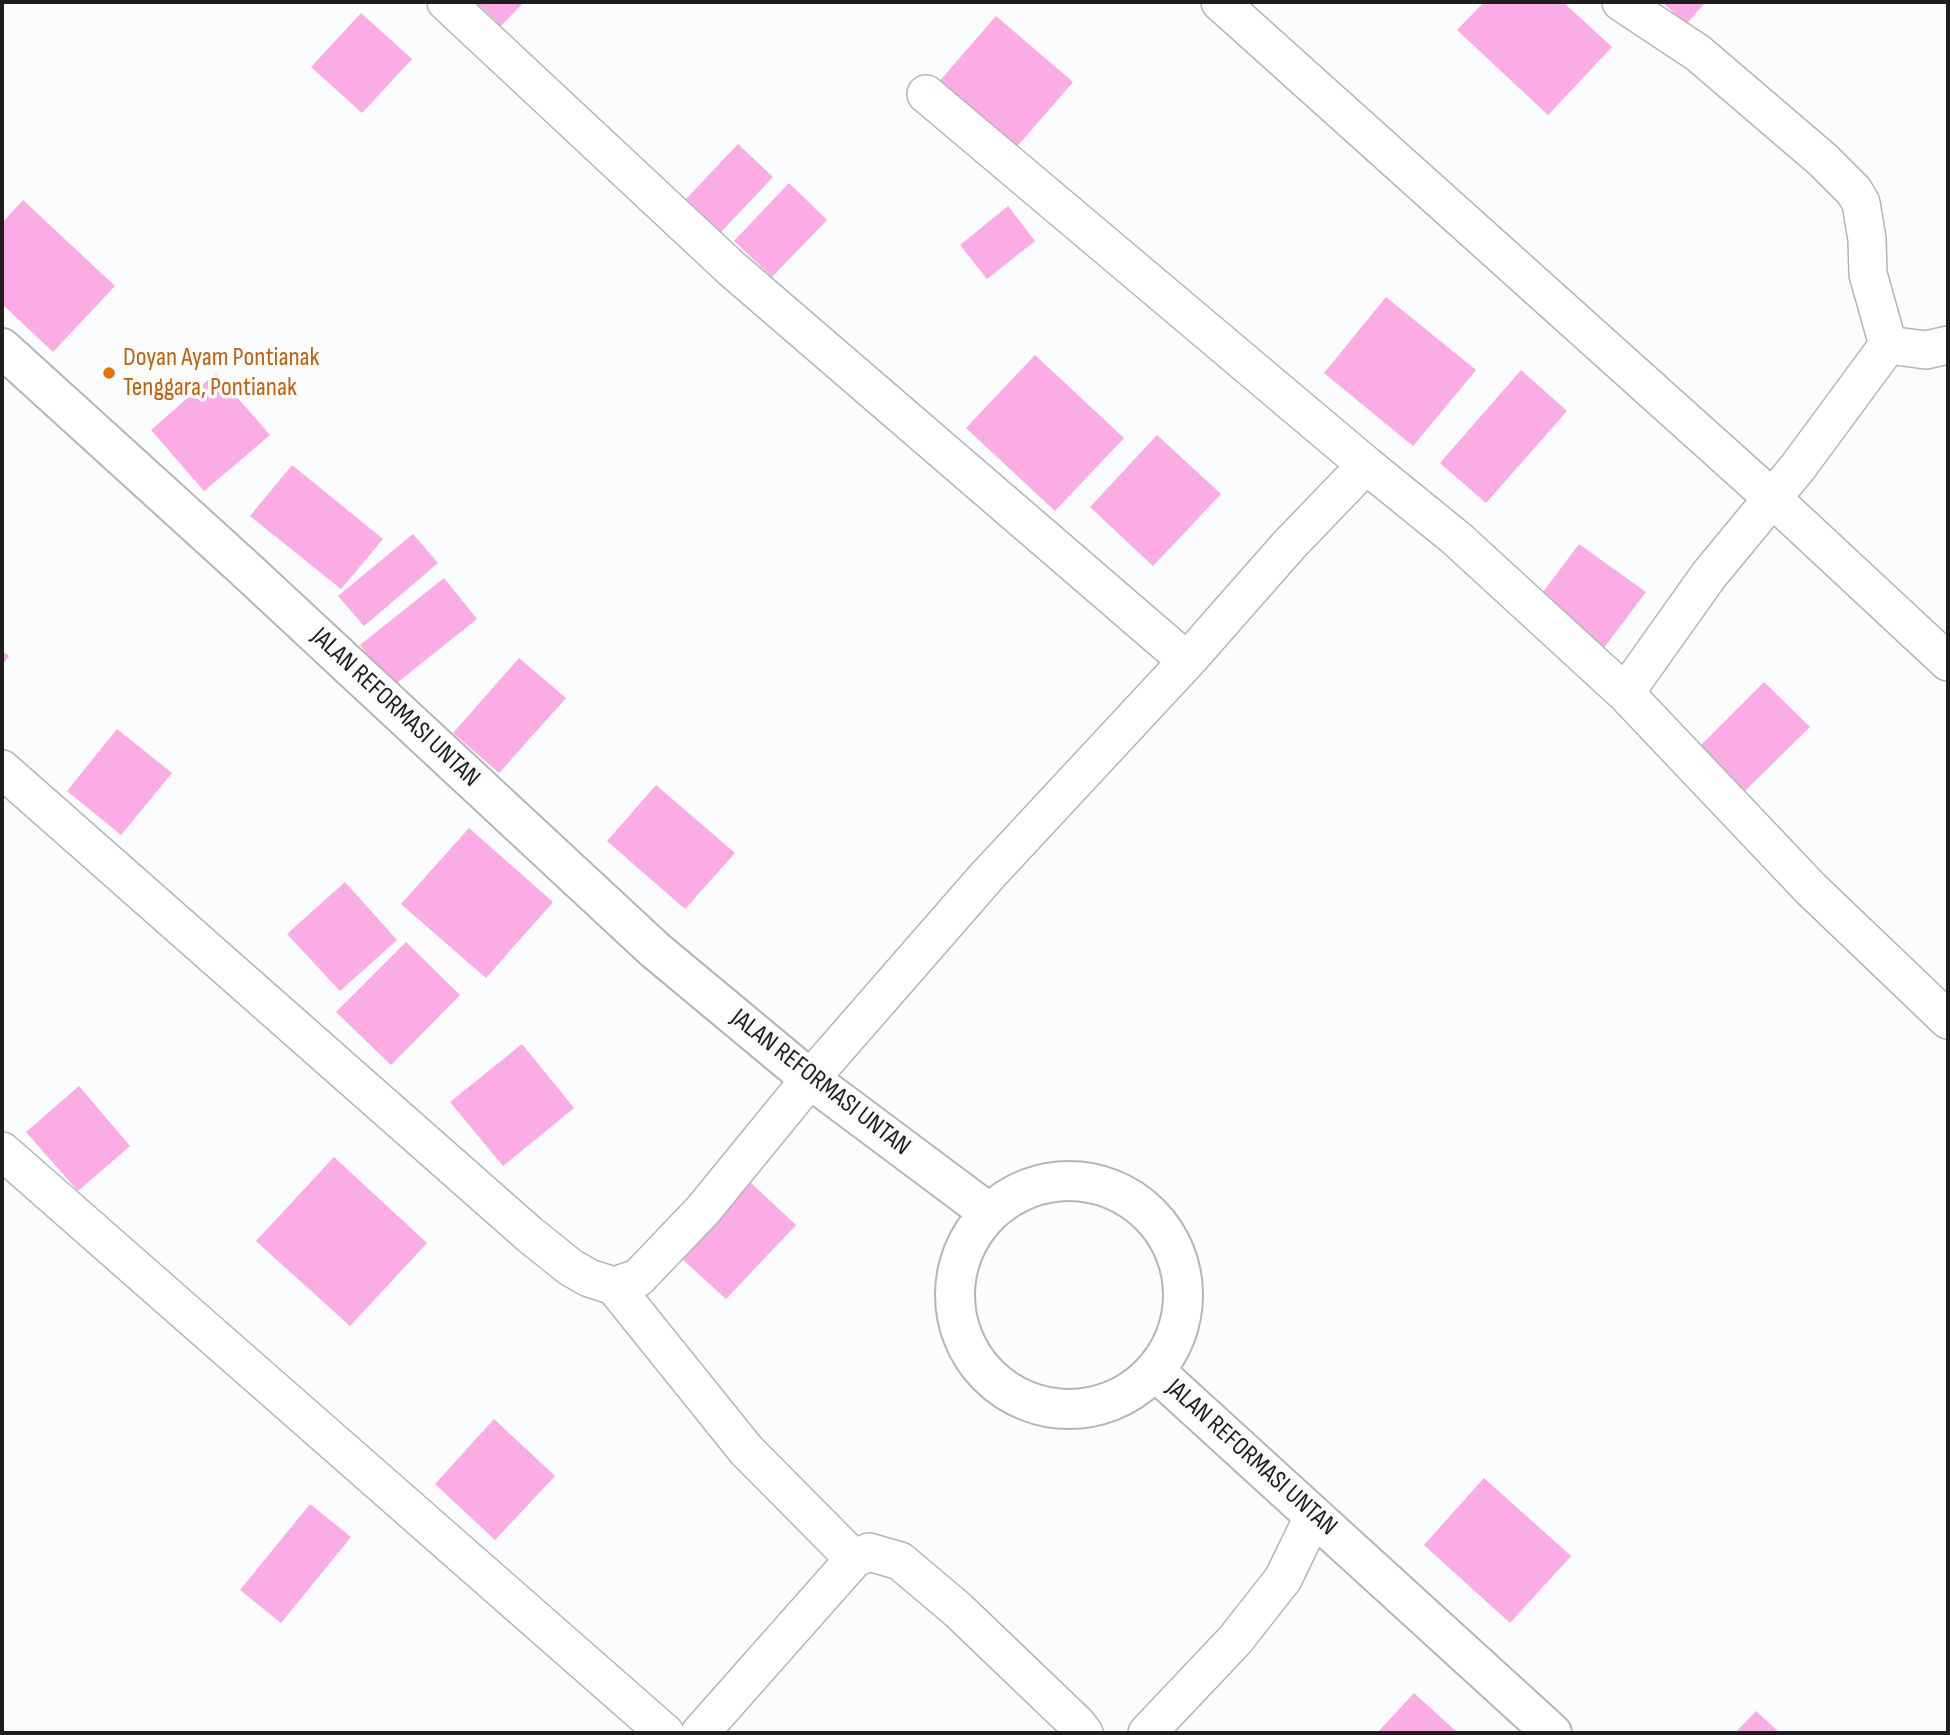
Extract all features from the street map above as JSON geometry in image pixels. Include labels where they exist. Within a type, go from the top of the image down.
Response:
[{"type":"street","points":[[446,2],[732,269],[1187,661]]},
{"type":"street","points":[[1220,2],[1772,498],[1948,662]]},
{"type":"street","points":[[1621,2],[1698,53],[1823,160],[1854,191],[1861,203],[1867,239],[1868,274],[1888,345]]},
{"type":"street","points":[[926,94],[1456,538],[1625,693],[1811,889],[1948,1020]]},
{"type":"street","points":[[1625,693],[1709,575],[1772,498],[1888,345]]},
{"type":"street","points":[[1888,345],[1926,350],[1948,345]]},
{"type":"street","name":"JALAN REFORMASI UNTAN","points":[[2,348],[655,950],[810,1079],[988,1212],[1025,1188],[1068,1179],[1111,1188],[1149,1212],[1174,1247],[1185,1290],[1178,1334],[1156,1371],[1552,1733]]},
{"type":"street","points":[[614,1286],[638,1278],[702,1210],[810,1079],[987,876],[1187,661],[1289,545],[1366,465]]},
{"type":"street","points":[[2,769],[529,1234],[589,1278],[614,1286],[746,1450],[854,1559]]},
{"type":"street","points":[[2,1151],[665,1733]]},
{"type":"street","points":[[988,1212],[961,1250],[953,1295],[962,1340],[989,1378],[1028,1403],[1073,1410],[1118,1399],[1156,1371]]},
{"type":"street","points":[[1147,1733],[1235,1640],[1283,1579],[1314,1515]]},
{"type":"street","points":[[699,1733],[854,1559],[869,1552],[900,1560],[958,1610],[1084,1733]]},
{"type":"building","points":[[476,2],[524,2],[501,26]]},
{"type":"building","points":[[1484,2],[1563,2],[1612,47],[1548,115],[1457,30]]},
{"type":"building","points":[[1662,2],[1706,2],[1686,24]]},
{"type":"building","points":[[361,13],[412,59],[362,113],[311,67]]},
{"type":"building","points":[[996,16],[1073,82],[1014,150],[937,84]]},
{"type":"building","points":[[738,144],[773,177],[721,232],[686,199]]},
{"type":"building","points":[[789,183],[827,220],[772,277],[734,241]]},
{"type":"building","points":[[23,200],[115,286],[53,352],[2,304],[2,223]]},
{"type":"building","points":[[1008,206],[1035,241],[987,279],[960,245]]},
{"type":"building","points":[[1386,297],[1476,370],[1413,446],[1324,373]]},
{"type":"building","points":[[1035,355],[1124,438],[1055,511],[966,428]]},
{"type":"building","points":[[1521,370],[1567,411],[1486,503],[1440,463]]},
{"type":"building","points":[[216,373],[270,435],[204,491],[151,430]]},
{"type":"building","points":[[1157,435],[1221,494],[1153,566],[1090,507]]},
{"type":"building","points":[[292,465],[383,539],[341,589],[250,516]]},
{"type":"building","points":[[413,534],[438,563],[364,626],[338,596]]},
{"type":"building","points":[[1579,544],[1646,592],[1600,653],[1534,604]]},
{"type":"building","points":[[444,578],[477,619],[393,686],[360,645]]},
{"type":"building","points":[[2,651],[9,656],[2,665]]},
{"type":"building","points":[[519,658],[566,698],[499,773],[453,733]]},
{"type":"building","points":[[1764,682],[1810,727],[1745,791],[1700,746]]},
{"type":"building","points":[[117,729],[172,773],[121,835],[67,791]]},
{"type":"building","points":[[656,785],[735,853],[685,909],[607,841]]},
{"type":"building","points":[[469,828],[553,902],[486,978],[401,904]]},
{"type":"building","points":[[345,882],[397,940],[340,991],[287,934]]},
{"type":"building","points":[[406,942],[460,995],[391,1065],[336,1012]]},
{"type":"building","points":[[522,1044],[574,1108],[503,1166],[450,1102]]},
{"type":"building","points":[[79,1086],[130,1146],[78,1191],[26,1132]]},
{"type":"building","points":[[334,1157],[427,1243],[350,1326],[256,1241]]},
{"type":"building","points":[[750,1182],[796,1225],[726,1299],[679,1256]]},
{"type":"building","points":[[494,1419],[555,1476],[495,1540],[435,1484]]},
{"type":"building","points":[[1484,1478],[1571,1556],[1510,1623],[1424,1545]]},
{"type":"building","points":[[310,1504],[351,1537],[281,1623],[240,1590]]},
{"type":"building","points":[[1414,1693],[1458,1733],[1377,1733]]},
{"type":"building","points":[[1756,1711],[1780,1733],[1735,1733]]},
{"type":"place","name":"Doyan Ayam Pontianak Tenggara, Pontianak","points":[[109,373]]}]
